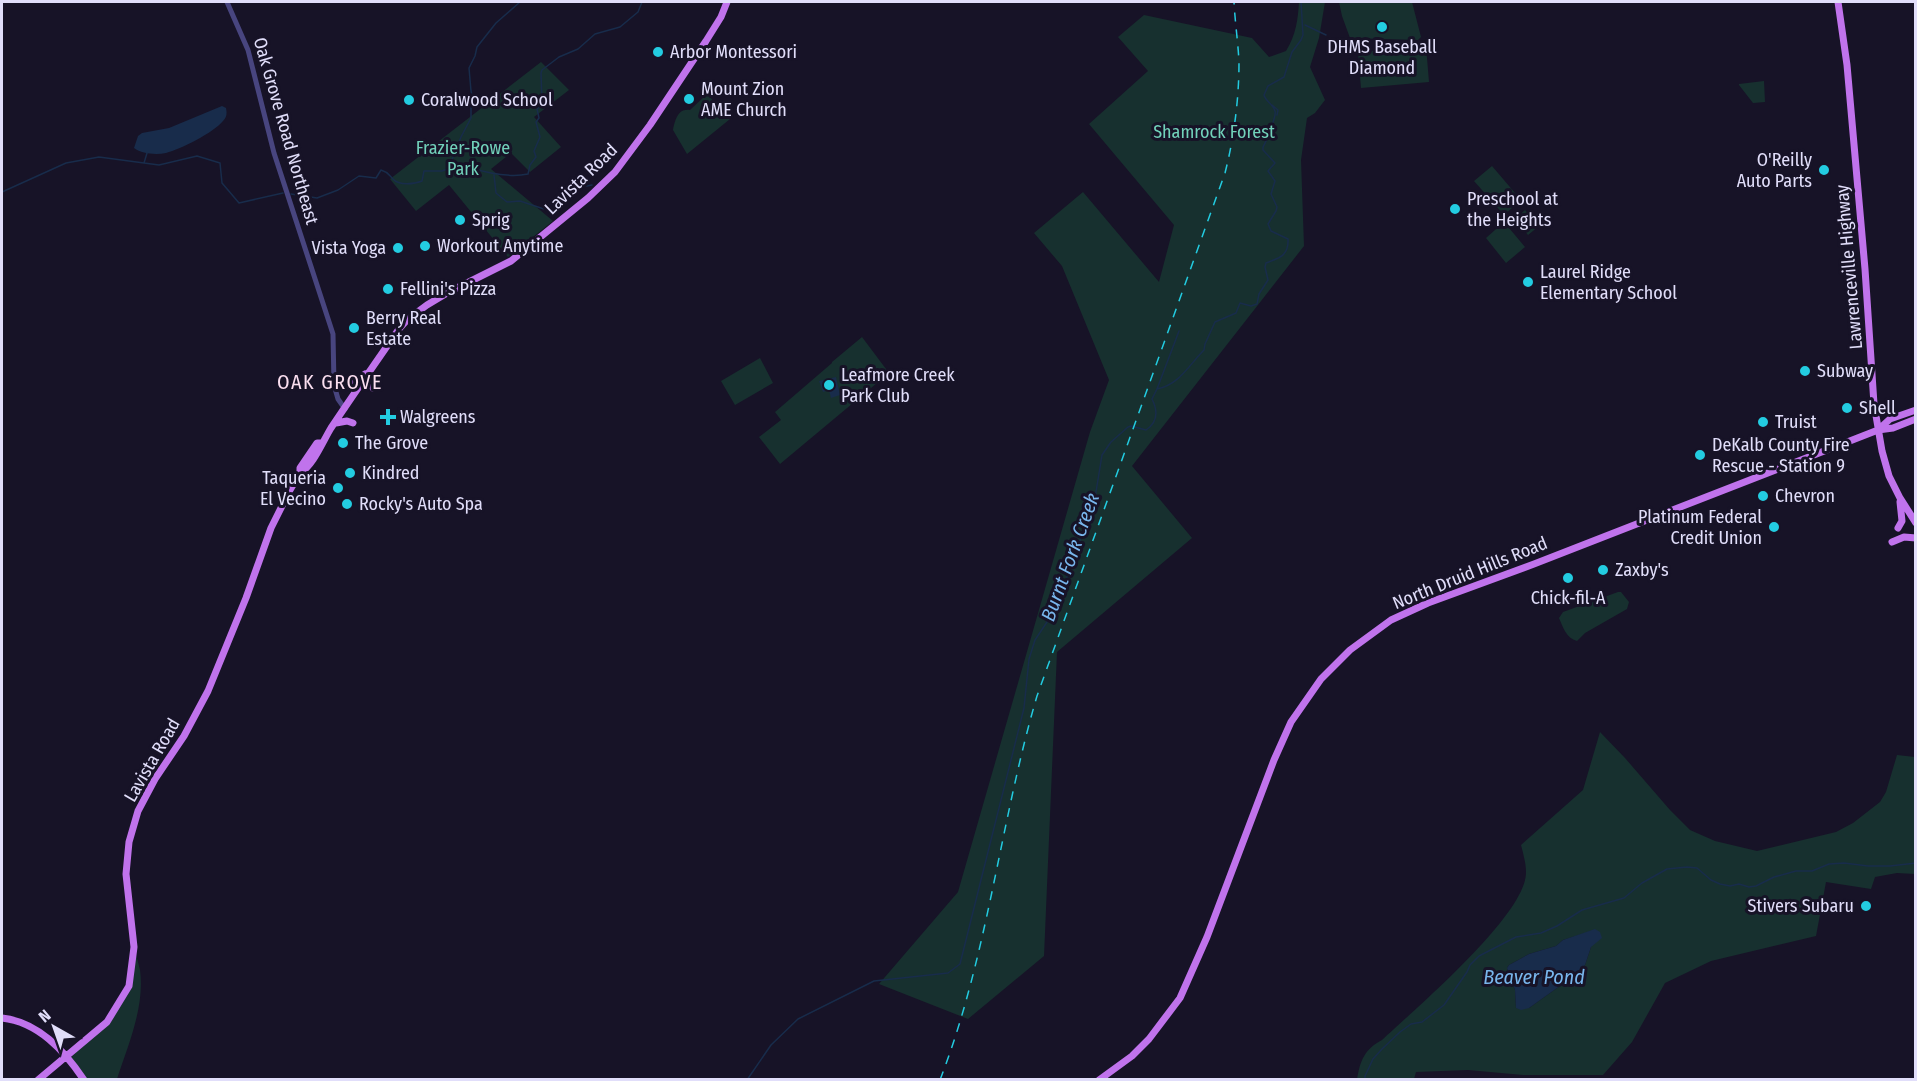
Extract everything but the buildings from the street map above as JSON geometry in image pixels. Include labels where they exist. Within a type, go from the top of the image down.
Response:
[{"type":"main road","name":"Lavista Road","points":[[38,1080],[107,1022],[129,986],[134,947],[126,874],[129,842],[138,811],[155,779],[184,736],[208,690],[272,528],[300,473],[300,468],[317,443],[321,443],[408,319],[447,293],[511,261],[588,198],[615,172],[706,42],[727,2]]},
{"type":"main road","name":"Lawrenceville Highway","points":[[1838,2],[1847,65],[1878,430],[1889,477],[1916,523]]},
{"type":"main road","points":[[334,378],[340,384],[348,386],[370,371]]},
{"type":"main road","points":[[358,389],[374,388],[370,382],[370,371]]},
{"type":"main road","name":"North Druid Hills Road","points":[[1878,430],[1890,419],[1916,410]]},
{"type":"main road","name":"North Druid Hills Road","points":[[1099,1080],[1132,1056],[1149,1039],[1180,999],[1291,722],[1321,679],[1350,650],[1391,620],[1428,603],[1878,430],[1893,428],[1916,419]]},
{"type":"main road","points":[[334,424],[344,421],[353,423]]},
{"type":"main road","points":[[1898,528],[1902,521],[1900,499]]},
{"type":"main road","points":[[1892,542],[1904,537],[1916,538]]},
{"type":"main road","points":[[2,1018],[31,1026],[66,1056],[84,1080]]},
{"type":"street","name":"Oak Grove Road Northeast","points":[[227,2],[248,50],[274,153],[333,334],[334,378],[338,399],[345,409]]},
{"type":"green space","name":"Shamrock Forest","points":[[1299,2],[1325,2],[1319,38],[1310,67],[1325,100],[1315,113],[1307,118],[1301,160],[1304,246],[1132,466],[1192,538],[1057,652],[1044,956],[968,1019],[879,984],[958,892],[1090,432],[1109,380],[1062,266],[1034,233],[1083,192],[1159,282],[1174,225],[1089,124],[1148,71],[1118,37],[1144,15],[1252,38],[1269,57],[1286,51],[1296,27]]},
{"type":"green space","name":"DHMS Baseball Diamond","points":[[1339,2],[1412,2],[1421,37],[1418,40],[1350,38]]},
{"type":"green space","points":[[1426,46],[1429,82],[1361,88],[1358,52]]},
{"type":"green space","name":"Frazier-Rowe Park","points":[[541,62],[569,90],[534,117],[561,147],[530,172],[511,153],[491,169],[553,221],[508,257],[449,185],[416,211],[390,179]]},
{"type":"green space","points":[[1764,81],[1765,102],[1753,103],[1739,85],[1739,84]]},
{"type":"green space","points":[[707,94],[730,119],[687,154],[673,130],[675,122],[680,113],[690,110]]},
{"type":"green space","points":[[1492,166],[1521,200],[1504,215],[1474,181]]},
{"type":"green space","points":[[1525,210],[1539,226],[1528,235],[1515,219]]},
{"type":"green space","points":[[1504,222],[1525,247],[1506,263],[1486,238]]},
{"type":"green space","points":[[862,337],[889,373],[780,464],[759,437],[781,420],[775,412]]},
{"type":"green space","points":[[760,358],[773,383],[735,405],[721,381]]},
{"type":"green space","points":[[1621,592],[1629,602],[1627,609],[1585,633],[1577,641],[1568,635],[1559,618],[1563,612]]},
{"type":"green space","points":[[1600,732],[1690,830],[1715,841],[1757,851],[1836,832],[1853,823],[1880,802],[1886,792],[1897,755],[1915,757],[1915,874],[1897,873],[1875,877],[1871,889],[1826,882],[1816,936],[1711,961],[1665,983],[1632,1042],[1603,1075],[1523,1075],[1468,1070],[1416,1072],[1414,1079],[1357,1080],[1367,1051],[1419,1007],[1467,960],[1509,912],[1521,890],[1526,872],[1521,845],[1583,790]],"holes":[[[1595,930],[1585,965],[1564,983],[1529,1008],[1516,1008],[1515,990],[1507,968],[1509,965],[1529,954],[1556,946],[1563,940]]]},
{"type":"green space","points":[[134,947],[140,970],[140,998],[138,1012],[117,1079],[84,1079],[69,1060],[91,1035],[107,1022],[129,986]]},
{"type":"water","points":[[222,106],[227,112],[223,121],[205,135],[188,144],[158,154],[145,153],[134,148],[138,136],[142,133],[169,128]]},
{"type":"water","name":"Leafmore Creek Park Club","points":[[836,377],[840,395],[831,398],[829,390],[823,392],[819,381]]},
{"type":"water","name":"Beaver Pond","points":[[1595,929],[1600,932],[1602,938],[1591,947],[1585,965],[1529,1008],[1521,1010],[1516,1008],[1515,990],[1507,968],[1509,965],[1529,954],[1556,946],[1563,940]]},
{"type":"waterway","points":[[449,167],[471,118],[473,99],[469,68],[477,47],[496,23],[520,2]]},
{"type":"waterway","points":[[291,194],[317,198],[338,190],[359,176],[376,178],[381,170],[387,172],[399,183],[407,184],[422,181],[424,171],[442,171],[454,167],[464,171],[468,167],[506,175],[528,174],[530,165],[536,157],[534,151],[540,137],[536,122],[539,118],[537,109],[542,102],[542,70],[559,57],[578,49],[595,34],[620,27],[638,12],[642,2]]},
{"type":"waterway","name":"Burnt Fork Creek","points":[[747,1080],[771,1045],[798,1019],[874,981],[948,973],[960,964],[1024,708],[1029,659],[1035,640],[1060,597],[1095,498],[1102,455],[1111,442],[1128,427],[1146,430],[1150,427],[1156,416],[1152,399],[1157,389],[1178,379],[1204,350],[1215,322],[1236,313],[1240,303],[1251,306],[1257,304],[1259,294],[1268,280],[1266,263],[1282,256],[1287,249],[1288,239],[1271,231],[1268,224],[1277,207],[1271,194],[1275,181],[1268,171],[1275,163],[1263,147],[1275,113],[1264,95],[1268,86],[1284,77],[1292,52],[1303,35],[1301,2]]},
{"type":"waterway","points":[[1305,25],[1326,35]]},
{"type":"waterway","name":"Burnt Fork Creek","points":[[1272,105],[1278,110],[1277,115]]},
{"type":"waterway","points":[[144,163],[147,153]]},
{"type":"waterway","points":[[2,192],[66,163],[99,157],[159,165],[197,156],[220,163],[222,183],[239,203],[283,193]]},
{"type":"waterway","points":[[494,175],[496,193],[507,202],[520,201],[544,209],[560,197],[568,196],[582,187],[592,185]]},
{"type":"waterway","points":[[1157,389],[1179,331]]},
{"type":"waterway","points":[[1365,1080],[1373,1059],[1382,1049],[1411,1024],[1422,1022],[1444,1005],[1470,965],[1479,956],[1516,937],[1541,933],[1557,926],[1582,910],[1624,898],[1642,883],[1667,869],[1697,868],[1711,880],[1720,884],[1730,886],[1739,884],[1749,887],[1774,877],[1796,871],[1812,871],[1829,864],[1890,866],[1916,863]]},
{"type":"railway","points":[[940,1080],[970,985],[1024,744],[1037,696],[1225,173],[1238,90],[1239,62],[1234,2]]},
{"type":"place","name":"DHMS Baseball Diamond","points":[[1382,27]]},
{"type":"place","name":"Arbor Montessori","points":[[658,52]]},
{"type":"place","name":"Mount Zion AME Church","points":[[689,99]]},
{"type":"place","name":"Coralwood School","points":[[409,100]]},
{"type":"place","name":"O'Reilly Auto Parts","points":[[1824,170]]},
{"type":"place","name":"Preschool at the Heights","points":[[1455,209]]},
{"type":"place","name":"Sprig","points":[[460,220]]},
{"type":"place","name":"Workout Anytime","points":[[425,246]]},
{"type":"place","name":"Vista Yoga","points":[[398,248]]},
{"type":"place","name":"Laurel Ridge Elementary School","points":[[1528,282]]},
{"type":"place","name":"Fellini's Pizza","points":[[388,289]]},
{"type":"place","name":"Berry Real Estate","points":[[354,328]]},
{"type":"place","name":"Subway","points":[[1805,371]]},
{"type":"place","name":"Leafmore Creek Park Club","points":[[829,385]]},
{"type":"place","name":"Shell","points":[[1847,408]]},
{"type":"place","name":"Walgreens","points":[[388,417]]},
{"type":"place","name":"Truist","points":[[1763,422]]},
{"type":"place","name":"The Grove","points":[[343,443]]},
{"type":"place","name":"DeKalb County Fire Rescue - Station 9","points":[[1700,455]]},
{"type":"place","name":"Kindred","points":[[350,473]]},
{"type":"place","name":"Taqueria El Vecino","points":[[338,488]]},
{"type":"place","name":"Chevron","points":[[1763,496]]},
{"type":"place","name":"Rocky's Auto Spa","points":[[347,504]]},
{"type":"place","name":"Platinum Federal Credit Union","points":[[1774,527]]},
{"type":"place","name":"Zaxby's","points":[[1603,570]]},
{"type":"place","name":"Chick-fil-A","points":[[1568,578]]},
{"type":"place","name":"Stivers Subaru","points":[[1866,906]]},
{"type":"district","name":"OAK GROVE","points":[[330,382]]}]
